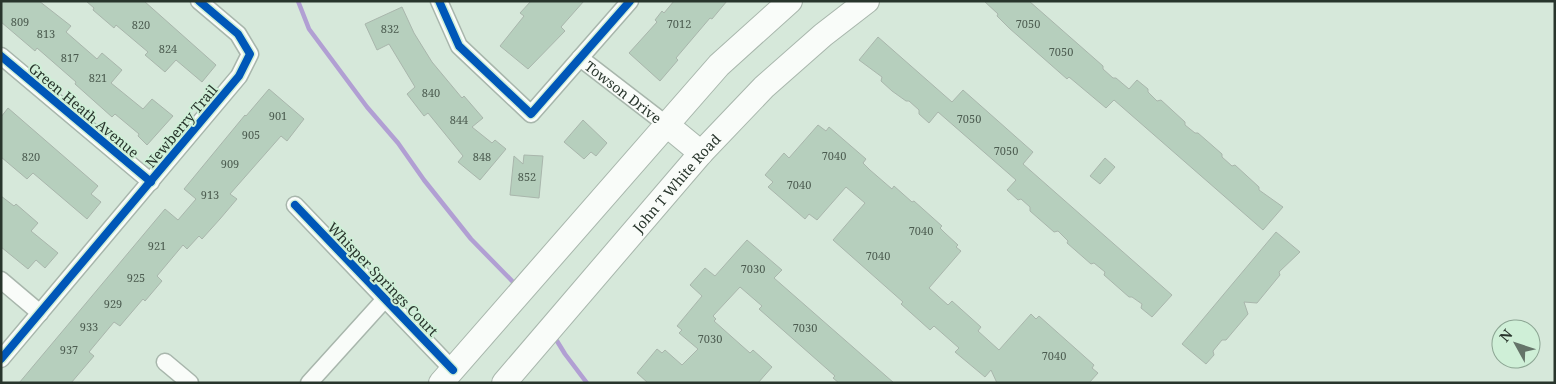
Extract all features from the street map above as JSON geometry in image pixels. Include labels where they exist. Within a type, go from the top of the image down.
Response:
[{"type":"main road","points":[[454,379],[719,65],[790,1]]},
{"type":"main road","name":"John T White Road","points":[[504,383],[701,153],[764,87],[823,35],[868,1]]},
{"type":"main road","points":[[667,125],[701,153]]},
{"type":"street","name":"Newberry Trail","points":[[1,359],[239,76],[250,54],[238,34],[199,1]]},
{"type":"street","points":[[439,1],[459,46],[530,114],[630,1]]},
{"type":"street","name":"Green Heath Avenue","points":[[1,56],[150,182]]},
{"type":"street","name":"Towson Drive","points":[[580,58],[667,125]]},
{"type":"street","name":"Whisper Springs Court","points":[[295,205],[385,299],[454,379]]},
{"type":"street","points":[[1,280],[40,313]]},
{"type":"street","points":[[309,383],[385,299]]},
{"type":"street","points":[[165,362],[190,383]]},
{"type":"building","points":[[1,1],[39,1],[71,26],[66,32],[97,59],[102,53],[122,70],[111,83],[143,109],[152,99],[173,116],[147,145],[138,136],[139,134],[115,114],[112,117],[37,48],[35,51],[1,22]]},
{"type":"building","points":[[86,1],[144,1],[216,65],[202,82],[176,60],[165,72],[145,55],[148,52],[116,25],[114,28],[93,10],[94,8]]},
{"type":"building","points":[[531,1],[584,1],[561,27],[565,31],[528,69],[500,46],[524,16],[520,13]]},
{"type":"building","points":[[674,1],[727,1],[676,58],[678,60],[660,81],[629,53],[657,22],[655,20],[662,11],[664,13]]},
{"type":"building","points":[[984,1],[1029,1],[1103,66],[1103,69],[1113,78],[1116,78],[1129,89],[1137,80],[1148,89],[1148,92],[1157,101],[1161,100],[1185,122],[1185,125],[1195,133],[1198,133],[1222,154],[1222,157],[1232,166],[1235,165],[1259,187],[1259,190],[1283,207],[1263,230],[1114,100],[1106,108],[1069,77],[1067,79],[1009,28]]},
{"type":"building","points":[[402,7],[414,33],[432,62],[462,98],[464,96],[483,118],[472,127],[492,143],[495,140],[506,149],[480,180],[458,162],[463,156],[428,113],[424,116],[407,94],[415,87],[389,44],[377,50],[365,24]]},
{"type":"building","points":[[878,37],[952,102],[963,90],[1033,152],[1023,164],[1172,295],[1152,317],[1141,308],[1142,304],[1129,297],[1104,275],[1105,272],[1094,263],[1091,264],[1067,243],[1068,241],[1058,231],[1054,232],[1030,211],[1030,207],[1021,199],[1018,200],[1007,190],[1016,180],[938,112],[929,123],[909,101],[906,101],[892,91],[881,81],[882,77],[859,60]]},
{"type":"building","points":[[269,89],[304,119],[287,141],[281,136],[230,194],[237,199],[202,239],[199,236],[187,249],[183,245],[157,276],[162,281],[145,301],[143,299],[120,326],[114,322],[89,352],[94,356],[71,383],[19,383],[165,209],[178,220],[196,199],[184,189]]},
{"type":"building","points":[[8,108],[98,186],[91,194],[101,202],[87,219],[33,173],[27,179],[1,157],[1,117]]},
{"type":"building","points":[[583,120],[607,143],[596,156],[591,152],[584,159],[564,142]]},
{"type":"building","points":[[818,125],[826,131],[829,127],[866,159],[863,163],[870,170],[892,189],[894,186],[912,202],[914,201],[942,226],[940,228],[958,245],[956,247],[961,251],[929,288],[948,305],[952,301],[981,327],[978,331],[999,350],[1031,314],[1036,319],[1039,316],[1094,365],[1092,368],[1098,373],[1089,383],[997,383],[991,370],[985,377],[955,352],[959,348],[934,326],[930,330],[901,304],[903,302],[833,240],[865,203],[846,187],[817,220],[809,214],[805,219],[768,187],[773,182],[765,175],[784,153],[789,158]]},
{"type":"building","points":[[524,155],[543,156],[539,198],[510,195],[514,156],[523,164]]},
{"type":"building","points":[[1105,158],[1115,167],[1100,184],[1090,176]]},
{"type":"building","points":[[1,196],[14,206],[16,204],[38,223],[31,231],[58,253],[45,268],[36,260],[28,269],[1,247]]},
{"type":"building","points":[[1276,232],[1300,252],[1279,272],[1280,275],[1257,303],[1244,302],[1248,314],[1226,340],[1222,340],[1213,351],[1214,355],[1206,364],[1182,344]]},
{"type":"building","points":[[747,240],[782,270],[774,278],[894,383],[839,383],[833,378],[835,376],[759,309],[762,306],[740,287],[713,316],[716,319],[714,321],[750,353],[753,350],[772,367],[758,383],[648,383],[637,373],[657,349],[662,353],[665,350],[682,365],[698,349],[679,333],[682,330],[677,326],[702,296],[690,285],[705,268],[715,276]]},
{"type":"waterway","points":[[298,1],[309,29],[367,107],[398,143],[424,180],[471,239],[516,285]]},
{"type":"waterway","points":[[557,341],[587,383]]},
{"type":"cycle path","points":[[1,359],[239,76],[250,54],[238,34],[199,1]]},
{"type":"cycle path","points":[[439,1],[459,46],[531,114],[630,1]]},
{"type":"cycle path","points":[[1,56],[151,182]]},
{"type":"cycle path","points":[[295,205],[453,370]]}]
